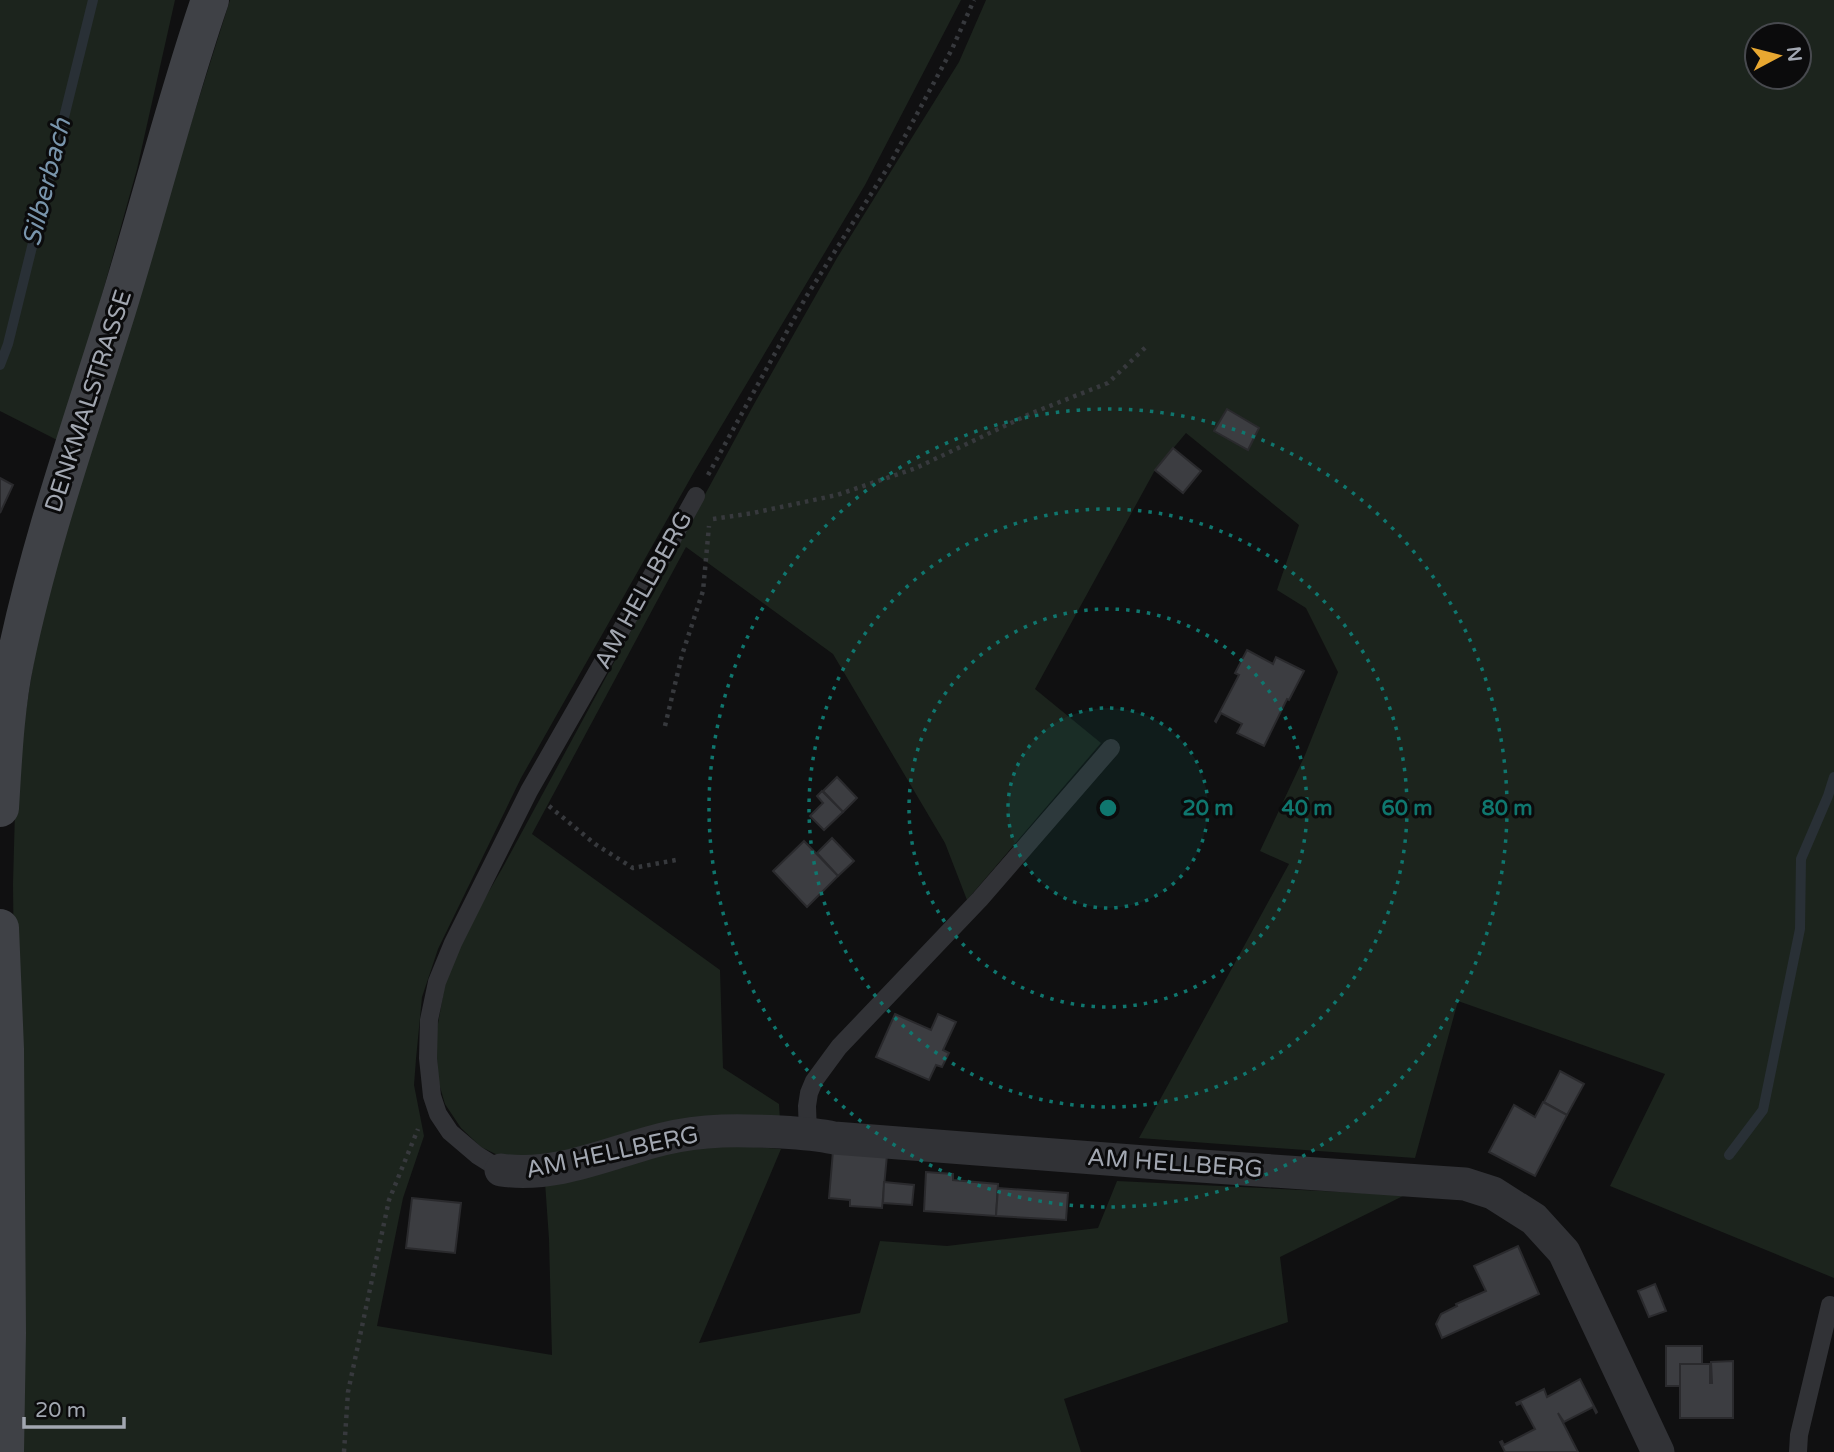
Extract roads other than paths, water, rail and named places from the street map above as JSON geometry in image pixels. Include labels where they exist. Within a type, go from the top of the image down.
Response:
[{"type":"main road","name":"DENKMALSTRASSE","points":[[0,808],[4,747],[15,663],[50,521],[210,0]]},
{"type":"main road","points":[[0,928],[7,1320],[5,1452]]},
{"type":"street","name":"AM HELLBERG","points":[[501,1170],[539,1172],[582,1163],[665,1138],[719,1130],[808,1134],[1171,1164],[1465,1184],[1493,1193],[1534,1219],[1564,1252],[1658,1452]]},
{"type":"lane","name":"AM HELLBERG","points":[[501,1170],[477,1155],[450,1132],[438,1114],[432,1096],[428,1058],[429,1020],[437,982],[453,943],[528,791],[696,496]]},
{"type":"lane","points":[[808,1134],[809,1093],[814,1081],[839,1047],[980,899],[1111,748]]},
{"type":"lane","points":[[1798,1452],[1799,1434],[1830,1305]]},
{"type":"waterway","name":"Silberbach","points":[[0,365],[8,344],[93,0]]},
{"type":"waterway","points":[[1729,1155],[1763,1110],[1800,929],[1801,859],[1834,777]]}]
